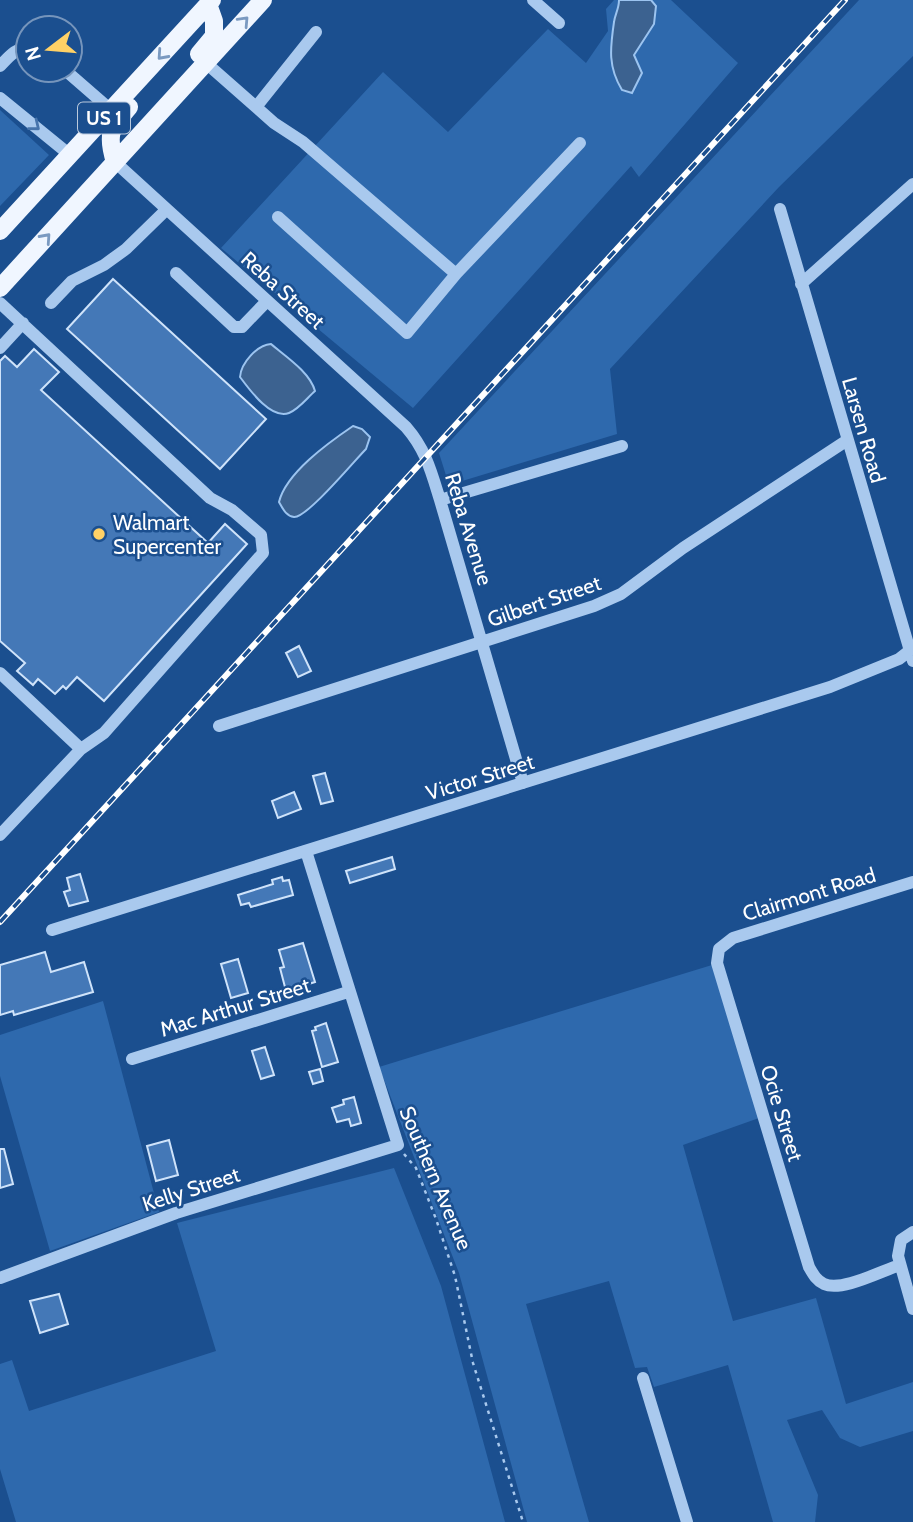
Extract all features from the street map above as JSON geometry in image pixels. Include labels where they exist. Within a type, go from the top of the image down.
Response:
[{"type":"main road","name":"US 1","points":[[0,288],[263,0]]},
{"type":"main road","name":"US 1","points":[[0,231],[208,1]]},
{"type":"main road","points":[[182,88],[186,68],[214,36],[214,21],[208,1]]},
{"type":"main road","points":[[115,162],[110,145],[110,131],[136,98],[140,79]]},
{"type":"street","points":[[533,0],[559,23]]},
{"type":"street","points":[[256,107],[316,32]]},
{"type":"street","points":[[0,66],[14,52]]},
{"type":"street","points":[[206,62],[274,123],[303,142],[456,274]]},
{"type":"street","points":[[81,84],[111,110]]},
{"type":"street","points":[[0,98],[70,155]]},
{"type":"street","points":[[278,217],[407,333],[456,274],[580,143]]},
{"type":"street","name":"Reba Street","points":[[115,162],[406,427],[422,448]]},
{"type":"street","points":[[801,284],[913,184]]},
{"type":"street","points":[[51,303],[72,281],[104,265],[126,249],[166,209]]},
{"type":"street","name":"Larsen Road","points":[[779,209],[846,441],[912,653]]},
{"type":"street","points":[[176,273],[234,327],[242,327],[267,301]]},
{"type":"street","points":[[0,303],[210,498],[232,510],[261,535],[263,553],[104,733],[81,749],[0,835]]},
{"type":"street","points":[[0,348],[23,323]]},
{"type":"street","name":"Gilbert Street","points":[[219,726],[594,606],[621,594],[683,548],[846,441]]},
{"type":"street","points":[[440,500],[622,446]]},
{"type":"street","name":"Reba Avenue","points":[[422,448],[483,642],[523,783]]},
{"type":"street","name":"Victor Street","points":[[52,930],[830,687],[912,653]]},
{"type":"street","points":[[0,673],[81,749]]},
{"type":"street","name":"Southern Avenue","points":[[306,851],[398,1145]]},
{"type":"street","name":"Clairmont Road","points":[[719,948],[733,939],[913,882]]},
{"type":"street","name":"Ocie Street","points":[[719,948],[719,975],[805,1254],[815,1277],[823,1283],[843,1286],[900,1265]]},
{"type":"street","name":"Mac Arthur Street","points":[[132,1059],[348,992]]},
{"type":"street","name":"Kelly Street","points":[[0,1278],[176,1213],[398,1145]]},
{"type":"street","points":[[913,1232],[901,1240],[898,1247],[900,1265],[913,1309]]},
{"type":"street","points":[[643,1378],[687,1522]]},
{"type":"path","name":"Southern Avenue","points":[[398,1145],[415,1168],[455,1276],[473,1363],[523,1522]]},
{"type":"shaded area","points":[[614,0],[671,0],[738,63],[639,177],[631,166],[413,408],[221,248],[383,72],[448,132],[548,29],[586,63],[608,31],[606,9]]},
{"type":"shaded area","points":[[619,0],[651,0],[656,6],[654,24],[634,55],[642,73],[632,93],[622,90],[612,65],[612,41]]},
{"type":"shaded area","points":[[859,0],[913,0],[913,56],[779,187],[610,369],[617,434],[449,485],[439,453]]},
{"type":"shaded area","points":[[0,110],[49,155],[0,206]]},
{"type":"shaded area","points":[[271,344],[303,371],[315,391],[289,413],[282,414],[268,408],[240,377],[243,366],[251,356],[260,348]]},
{"type":"shaded area","points":[[353,426],[362,429],[370,437],[366,449],[331,488],[300,515],[294,517],[285,512],[279,502],[290,480],[309,460]]},
{"type":"shaded area","points":[[712,965],[759,1118],[683,1145],[733,1321],[816,1298],[846,1404],[913,1382],[913,1431],[860,1447],[840,1438],[822,1410],[787,1420],[818,1495],[815,1522],[773,1522],[728,1365],[654,1387],[647,1367],[635,1368],[609,1281],[526,1304],[589,1522],[527,1522],[459,1273],[379,1067]]},
{"type":"shaded area","points":[[103,1001],[159,1212],[50,1251],[0,1076],[0,1035]]},
{"type":"shaded area","points":[[394,1168],[441,1286],[505,1522],[16,1522],[0,1469],[0,1364],[12,1360],[29,1411],[216,1351],[177,1223]]},
{"type":"building","points":[[113,279],[266,419],[220,469],[67,329]]},
{"type":"building","name":"Walmart Supercenter","points":[[34,349],[59,372],[41,390],[208,543],[225,524],[247,544],[104,701],[77,677],[66,689],[63,686],[55,694],[38,679],[33,685],[17,671],[25,663],[0,641],[0,361],[5,356],[17,367]]},
{"type":"building","points":[[299,646],[311,671],[298,677],[286,653]]},
{"type":"building","points":[[325,773],[333,801],[321,804],[313,776]]},
{"type":"building","points":[[294,792],[301,809],[278,818],[272,801]]},
{"type":"building","points":[[392,857],[395,869],[350,883],[346,871]]},
{"type":"building","points":[[80,874],[88,901],[69,906],[64,892],[70,890],[67,878]]},
{"type":"building","points":[[282,877],[283,881],[289,880],[293,895],[251,907],[249,903],[241,905],[238,895],[273,884],[272,880]]},
{"type":"building","points":[[303,943],[315,982],[286,991],[279,950]]},
{"type":"building","points":[[45,952],[51,972],[84,962],[93,992],[14,1015],[13,1011],[0,1015],[0,965]]},
{"type":"building","points":[[238,959],[248,993],[231,998],[221,964]]},
{"type":"building","points":[[326,1023],[338,1062],[322,1067],[312,1031]]},
{"type":"building","points":[[265,1047],[274,1075],[261,1079],[252,1051]]},
{"type":"building","points":[[320,1069],[323,1081],[313,1084],[309,1072]]},
{"type":"building","points":[[354,1097],[361,1123],[351,1126],[349,1119],[337,1122],[332,1108],[344,1104],[343,1100]]},
{"type":"building","points":[[169,1140],[178,1175],[156,1181],[147,1146]]},
{"type":"building","points":[[0,1149],[4,1149],[13,1184],[0,1188]]},
{"type":"building","points":[[59,1294],[68,1324],[40,1333],[30,1301]]},
{"type":"railway","points":[[0,922],[845,0]]},
{"type":"place","name":"Walmart Supercenter","points":[[99,534]]}]
